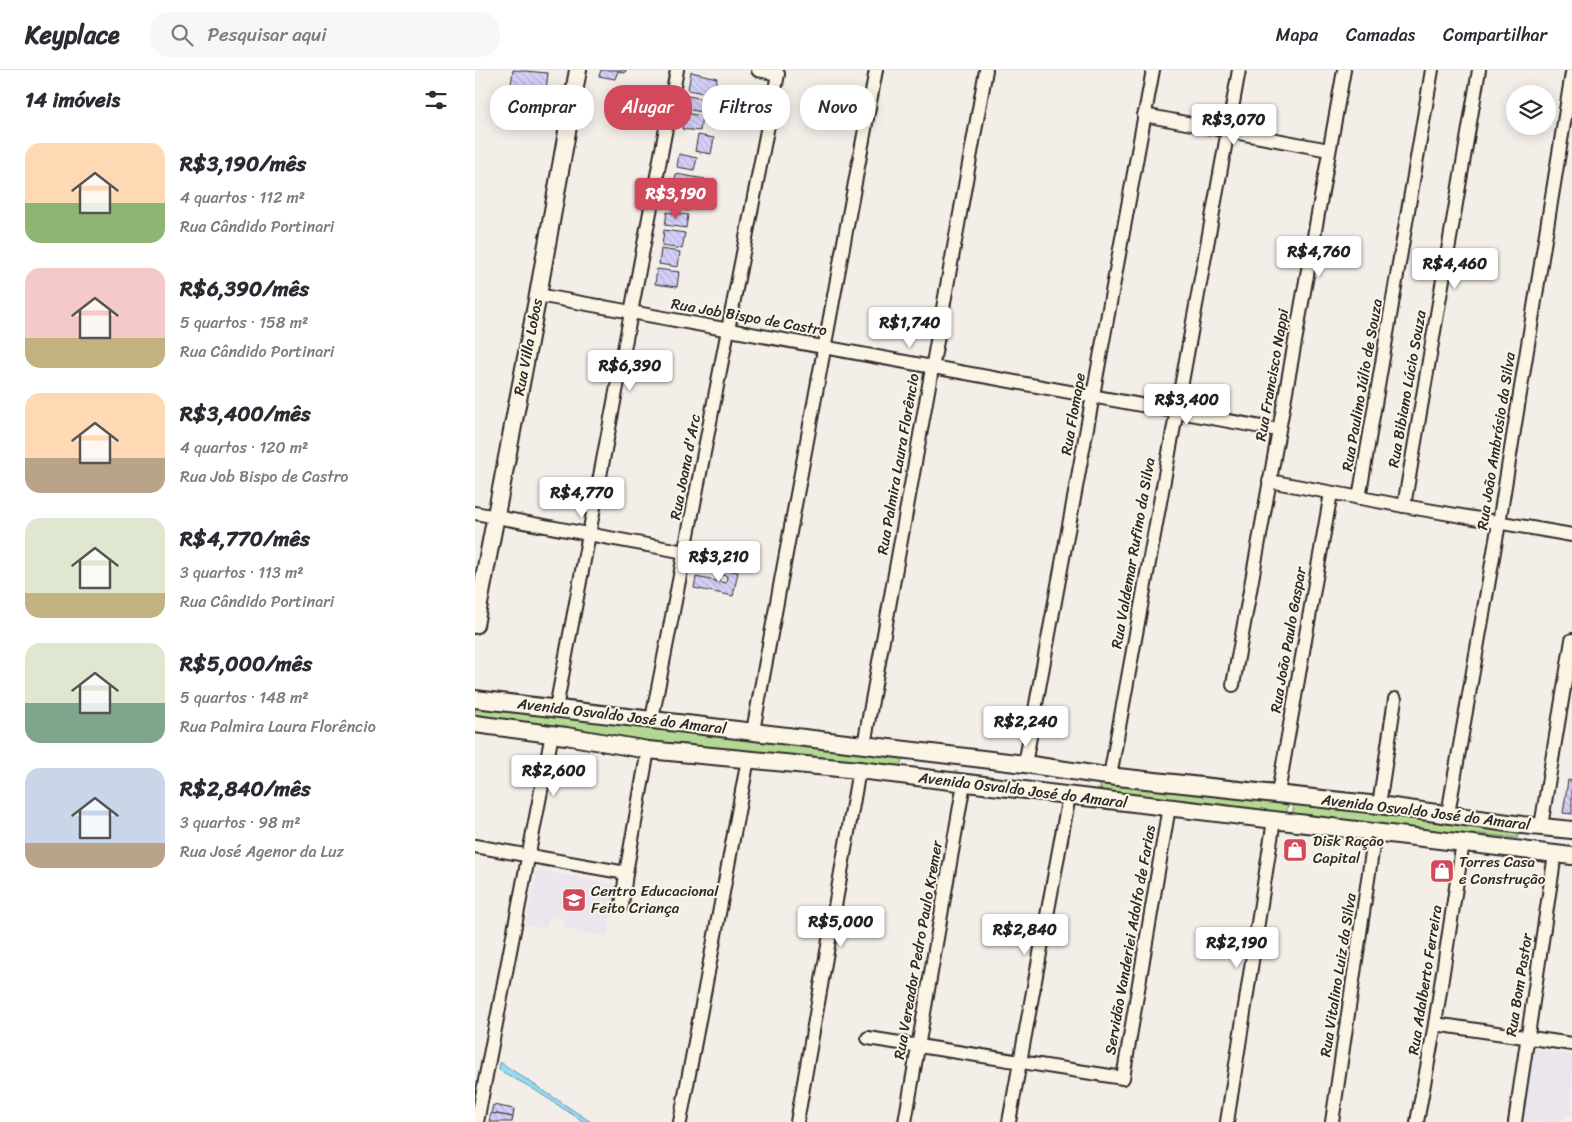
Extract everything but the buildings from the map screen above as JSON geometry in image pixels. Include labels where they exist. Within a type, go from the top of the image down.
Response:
[{"type":"main road","name":"Rua Villa Lobos","points":[[475,624],[538,295],[578,70]]},
{"type":"main road","name":"Avenida Osvaldo José do Amaral","points":[[475,699],[753,731],[1110,776],[1379,805],[1572,830]]},
{"type":"main road","name":"Avenida Osvaldo José do Amaral","points":[[475,724],[552,734],[648,750],[859,770],[1572,856]]},
{"type":"main road","points":[[917,777],[914,772],[915,762],[920,754],[925,752]]},
{"type":"main road","points":[[1463,842],[1489,841],[1530,844],[1538,838],[1541,826]]},
{"type":"street","points":[[556,708],[677,70]]},
{"type":"street","name":"Rua Joana d'Arc","points":[[652,719],[778,74],[758,70]]},
{"type":"street","points":[[753,731],[876,70]]},
{"type":"street","name":"Rua Palmira Laura Florêncio","points":[[863,745],[986,70]]},
{"type":"street","name":"Rua Flomape","points":[[1025,764],[1153,70]]},
{"type":"street","name":"Rua Valdemar Rufino da Silva","points":[[1110,776],[1175,411],[1239,70]]},
{"type":"street","name":"Rua Francisco Nappi","points":[[1233,685],[1344,70]]},
{"type":"street","name":"Rua Paulino Júlio de Souza","points":[[1359,498],[1432,70]]},
{"type":"street","name":"Rua Bibiano Lúcio Souza","points":[[1403,506],[1479,70]]},
{"type":"street","name":"Rua João Ambrósio da Silva","points":[[1448,814],[1569,109],[1572,73]]},
{"type":"street","points":[[1144,115],[1329,150]]},
{"type":"street","name":"Rua Job Bispo de Castro","points":[[538,295],[1278,430]]},
{"type":"street","points":[[1269,481],[1572,535]]},
{"type":"street","name":"Rua João Paulo Gaspar","points":[[1278,793],[1331,493]]},
{"type":"street","points":[[475,513],[685,552]]},
{"type":"street","points":[[1541,826],[1572,640]]},
{"type":"street","points":[[1379,805],[1395,699]]},
{"type":"street","points":[[477,1122],[552,734]]},
{"type":"street","points":[[622,905],[648,750]]},
{"type":"street","points":[[680,1122],[748,759]]},
{"type":"street","points":[[797,1122],[859,770]]},
{"type":"street","name":"Rua Vereador Pedro Paulo Kremer","points":[[905,1122],[964,783]]},
{"type":"street","points":[[1009,1122],[1069,796]]},
{"type":"street","name":"Servidão Vanderiei Adolfo de Farias","points":[[1020,1062],[1123,1078],[1169,807]]},
{"type":"street","points":[[1227,1122],[1274,820]]},
{"type":"street","name":"Rua Vitalino Luiz da Silva","points":[[1332,1122],[1375,832]]},
{"type":"street","name":"Rua Adalberto Ferreira","points":[[1417,1122],[1435,1024],[1463,842]]},
{"type":"street","points":[[475,846],[626,873]]},
{"type":"street","name":"Rua Bom Pastor","points":[[1515,1122],[1555,854]]},
{"type":"street","points":[[1435,1024],[1572,1044]]},
{"type":"street","points":[[868,1038],[1020,1062]]},
{"type":"shaded area","name":"Centro Educacional Feito Criança","points":[[538,870],[621,886],[607,936],[584,934],[564,927],[565,919],[552,915],[545,929],[525,925]]},
{"type":"shaded area","points":[[1534,1049],[1572,1055],[1572,1113],[1560,1122],[1522,1122]]},
{"type":"green space","points":[[475,707],[903,758],[898,771],[475,721]]},
{"type":"green space","points":[[1101,781],[1288,802],[1286,816],[1099,795]]},
{"type":"green space","points":[[1294,804],[1517,831],[1519,834],[1517,838],[1481,834],[1441,835],[1292,816]]},
{"type":"water","points":[[500,1062],[591,1122],[584,1122],[530,1087],[499,1070]]},
{"type":"place","name":"Disk Ração Capital","points":[[1295,850]]},
{"type":"place","name":"Torres Casa e Construção","points":[[1442,871]]},
{"type":"place","name":"Centro Educacional Feito Criança","points":[[574,900]]}]
